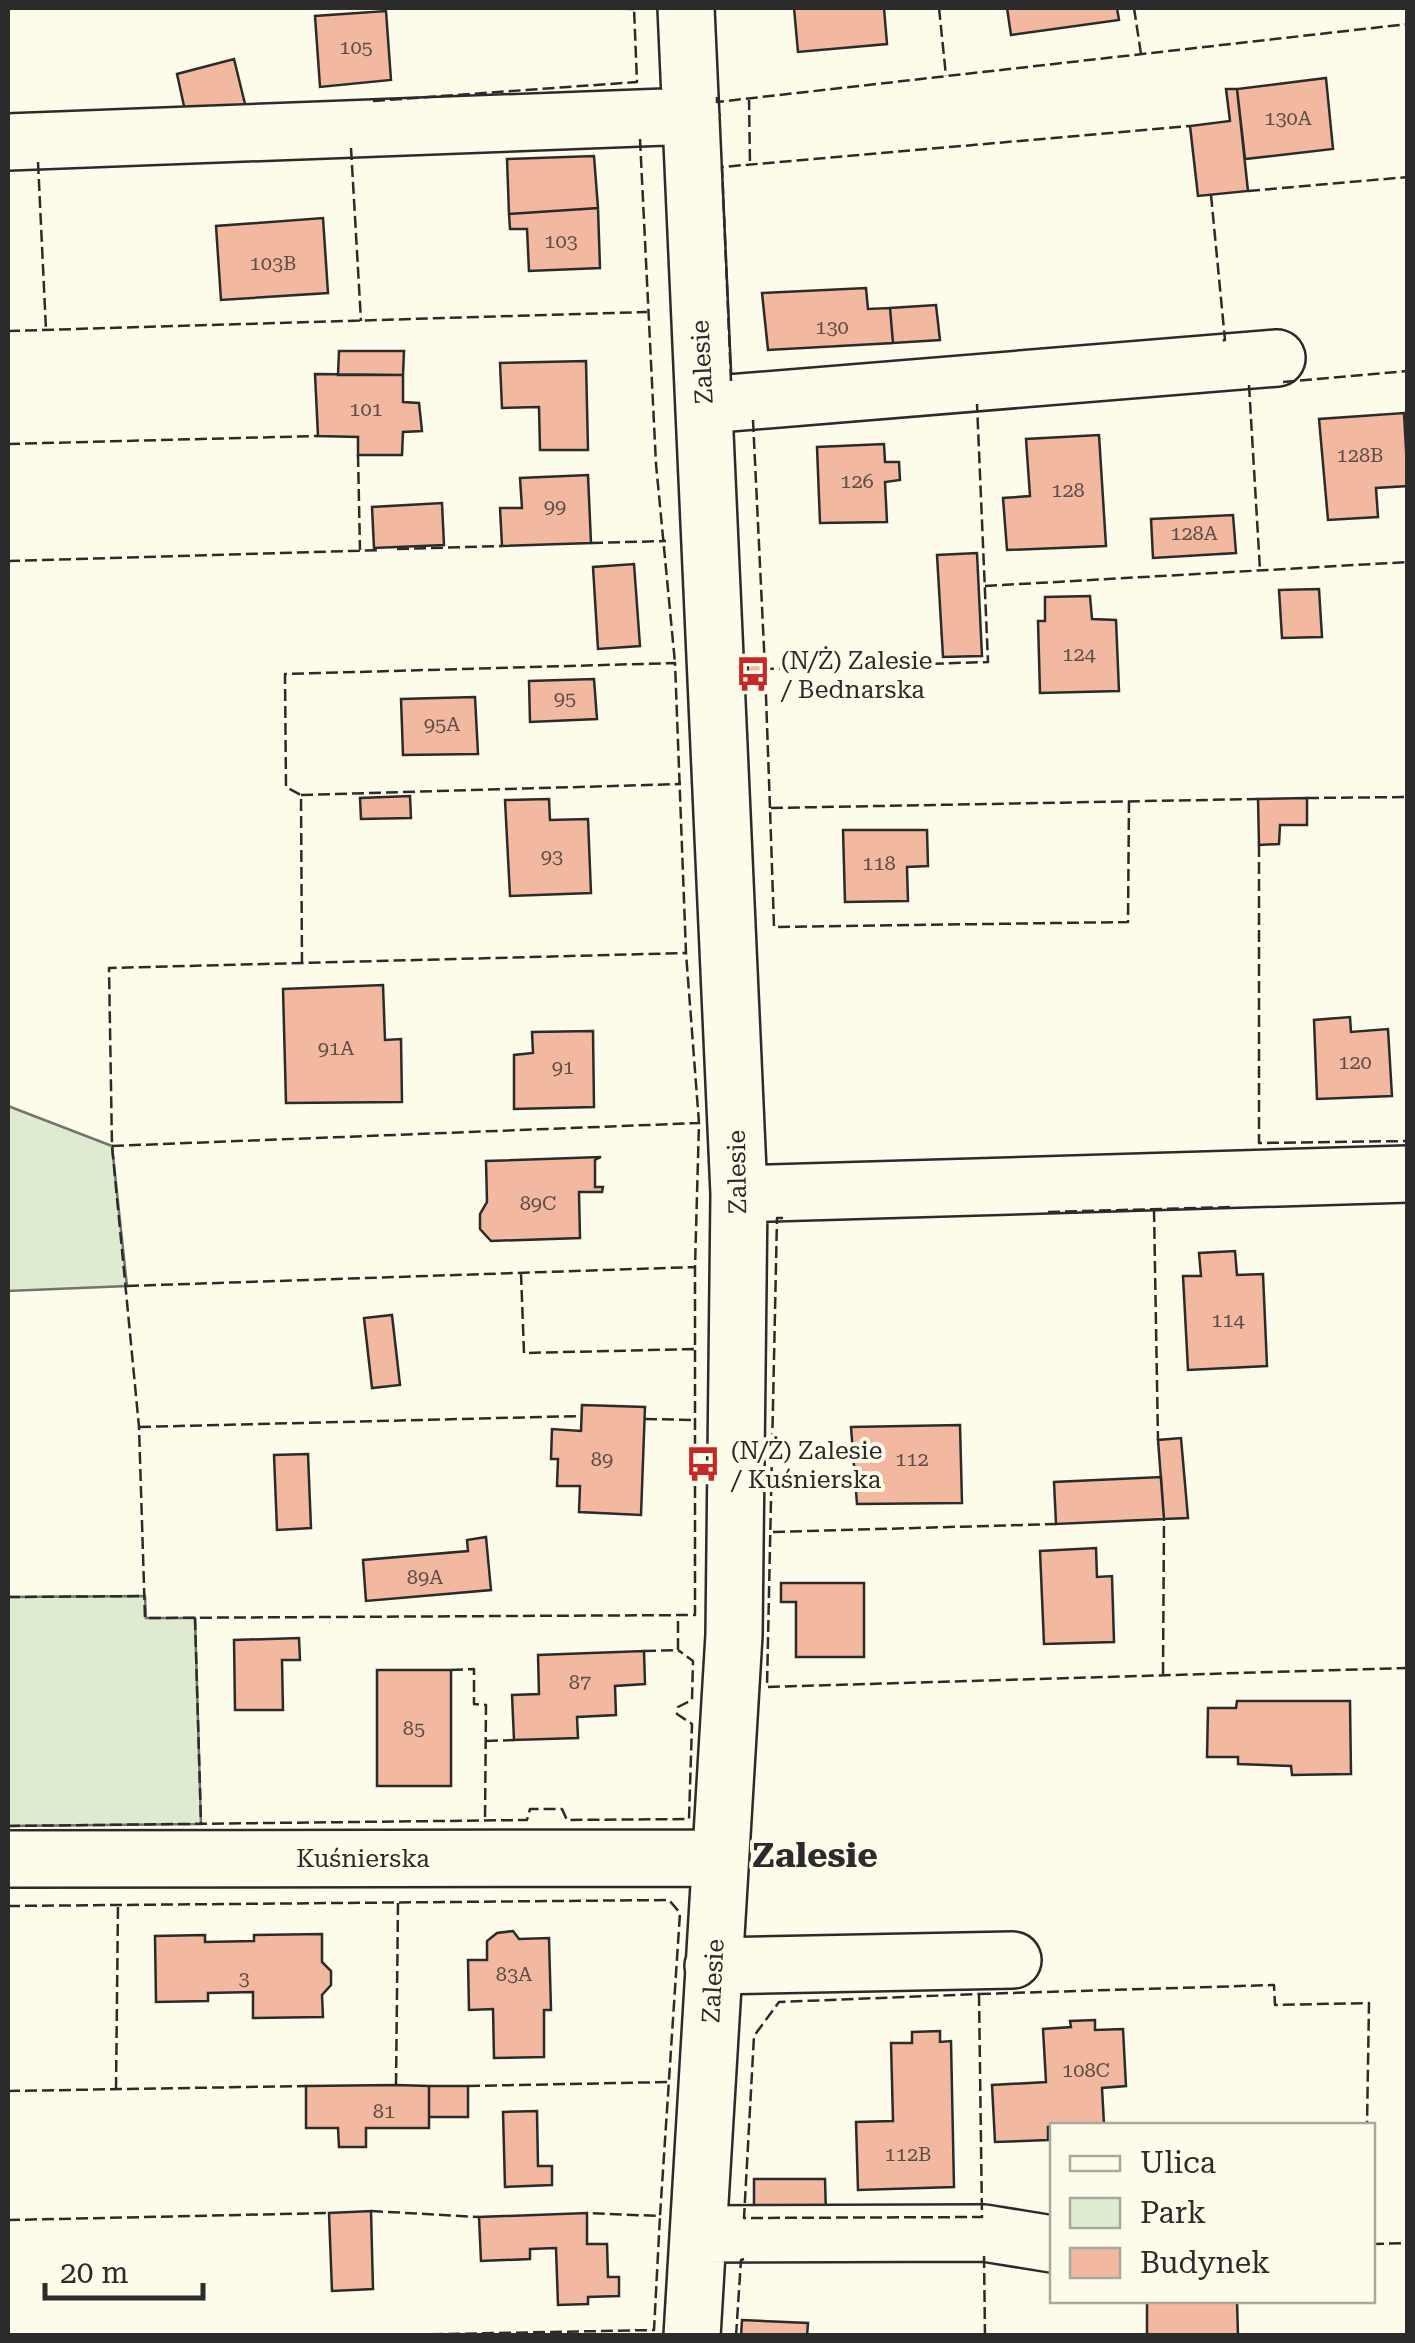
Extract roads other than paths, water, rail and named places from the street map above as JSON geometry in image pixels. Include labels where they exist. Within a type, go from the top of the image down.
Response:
[{"type":"street","name":"Zalesie","points":[[686,8],[738,1194],[734,1635],[692,2336]]},
{"type":"street","points":[[8,142],[691,116]]},
{"type":"street","points":[[705,405],[1277,358]]},
{"type":"street","points":[[738,1194],[1408,1174]]},
{"type":"street","name":"Kuśnierska","points":[[8,1858],[718,1858]]},
{"type":"street","points":[[713,1966],[1014,1960]]},
{"type":"street","points":[[698,2234],[984,2233],[1050,2244]]},
{"type":"place","name":"(N/Ż) Zalesie / Bednarska","points":[[753,674]]},
{"type":"place","name":"(N/Ż) Zalesie / Kuśnierska","points":[[703,1464]]},
{"type":"district","name":"Zalesie","points":[[815,1855]]}]
